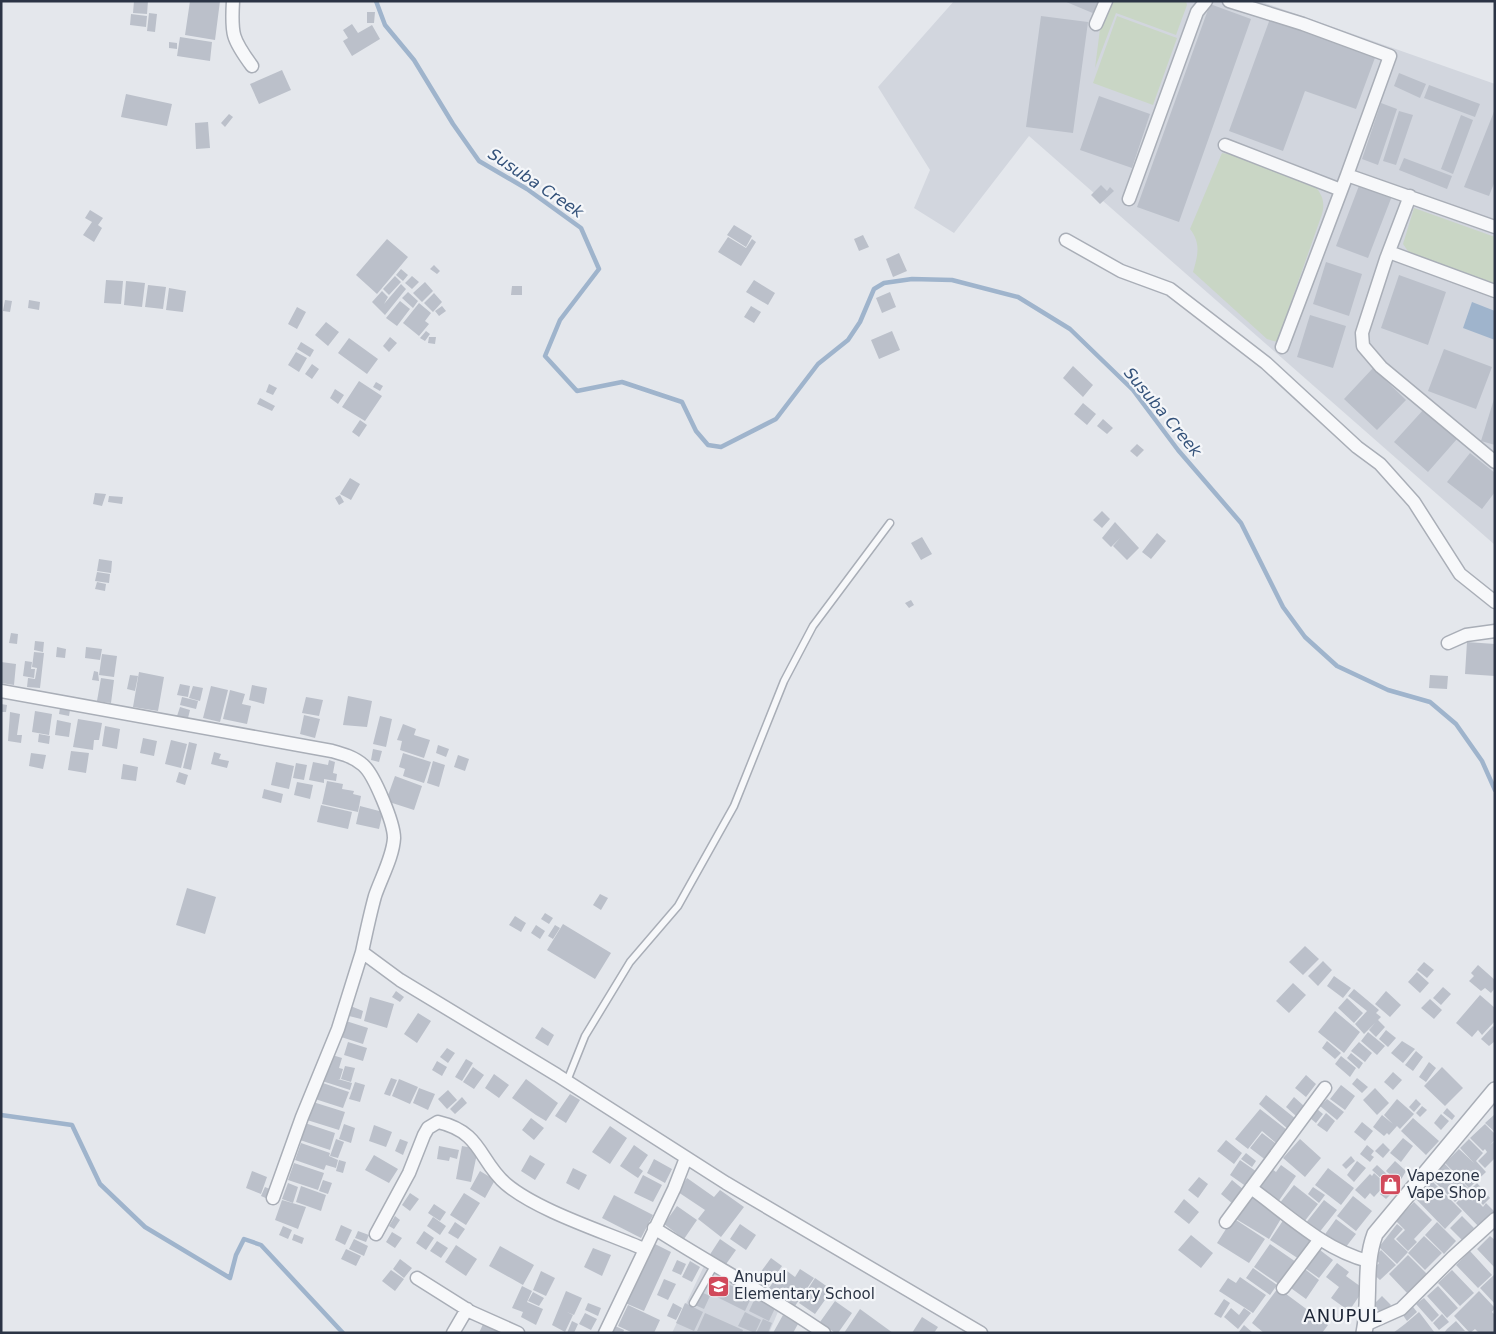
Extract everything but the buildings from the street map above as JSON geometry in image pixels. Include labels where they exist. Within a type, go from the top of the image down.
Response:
[{"type":"street","points":[[233,1],[232,30],[237,45],[252,66]]},
{"type":"street","points":[[1096,24],[1106,1]]},
{"type":"street","points":[[1129,198],[1197,12],[1206,1]]},
{"type":"street","points":[[1229,1],[1303,24],[1390,56],[1342,190],[1282,347]]},
{"type":"street","points":[[1225,145],[1342,190]]},
{"type":"street","points":[[1347,176],[1410,196],[1495,227]]},
{"type":"street","points":[[1410,196],[1362,333],[1363,346],[1381,367],[1495,462]]},
{"type":"street","points":[[1066,240],[1121,271],[1170,289],[1266,363],[1357,448],[1380,464],[1414,502],[1460,574],[1495,602]]},
{"type":"street","points":[[1389,252],[1495,291]]},
{"type":"street","points":[[1448,642],[1466,635],[1495,631]]},
{"type":"street","points":[[1,691],[332,752],[349,756],[364,765],[372,777],[392,825],[394,837],[338,1029],[302,1117],[273,1198]]},
{"type":"street","points":[[362,952],[400,980],[567,1081],[686,1158],[981,1333]]},
{"type":"street","points":[[1226,1222],[1325,1088]]},
{"type":"street","points":[[1364,1329],[1368,1261],[1375,1234],[1387,1217],[1495,1090]]},
{"type":"street","points":[[376,1234],[409,1174],[424,1135],[428,1128],[438,1122],[449,1124],[475,1140],[487,1161],[506,1184],[536,1203],[644,1248]]},
{"type":"street","points":[[605,1333],[686,1158]]},
{"type":"street","points":[[1252,1188],[1320,1239],[1351,1257],[1368,1261]]},
{"type":"street","points":[[1364,1329],[1401,1309],[1452,1258],[1495,1219]]},
{"type":"street","points":[[654,1228],[714,1266],[787,1307],[824,1333]]},
{"type":"street","points":[[1283,1288],[1320,1239]]},
{"type":"street","points":[[417,1278],[467,1309],[518,1333]]},
{"type":"street","points":[[453,1333],[467,1309]]},
{"type":"lane","points":[[567,1081],[585,1036],[600,1011],[630,962],[678,906],[734,806],[784,681],[813,626],[890,523]]},
{"type":"lane","points":[[693,1303],[714,1266]]},
{"type":"shaded area","points":[[954,1],[1259,1],[1495,84],[1495,545],[1029,136],[954,233],[914,208],[930,170],[878,87]]},
{"type":"shaded area","name":"Anupul Elementary School","points":[[704,1266],[780,1307],[769,1333],[672,1333]]},
{"type":"green space","points":[[1113,1],[1186,1],[1187,5],[1176,35],[1116,13],[1095,68],[1100,29]]},
{"type":"green space","points":[[1117,16],[1177,38],[1153,105],[1093,83]]},
{"type":"green space","points":[[1222,153],[1233,155],[1315,186],[1323,200],[1322,214],[1277,342],[1267,339],[1193,272],[1198,249],[1196,239],[1190,229]]},
{"type":"green space","points":[[1414,208],[1495,237],[1495,284],[1410,254],[1403,244]]},
{"type":"water","points":[[1472,302],[1495,311],[1495,340],[1463,328]]},
{"type":"waterway","name":"Susuba Creek","points":[[376,1],[385,25],[414,60],[453,124],[479,161],[527,189],[581,228],[599,269],[560,320],[545,356],[577,391],[622,382],[682,402],[696,431],[708,445],[721,447],[776,419],[818,364],[848,340],[860,322],[874,289],[884,283],[912,279],[952,280],[1018,297],[1070,329],[1133,390],[1178,450],[1241,523],[1283,607],[1305,637],[1337,666],[1388,690],[1430,702],[1456,724],[1482,761],[1495,790]]},
{"type":"waterway","points":[[1,1115],[72,1125],[100,1184],[145,1227],[230,1278],[236,1255],[244,1239],[261,1245],[343,1333]]},
{"type":"place","name":"Vapezone Vape Shop","points":[[1391,1185]]},
{"type":"place","name":"Anupul Elementary School","points":[[718,1286]]},
{"type":"district","name":"ANUPUL","points":[[1343,1315]]}]
